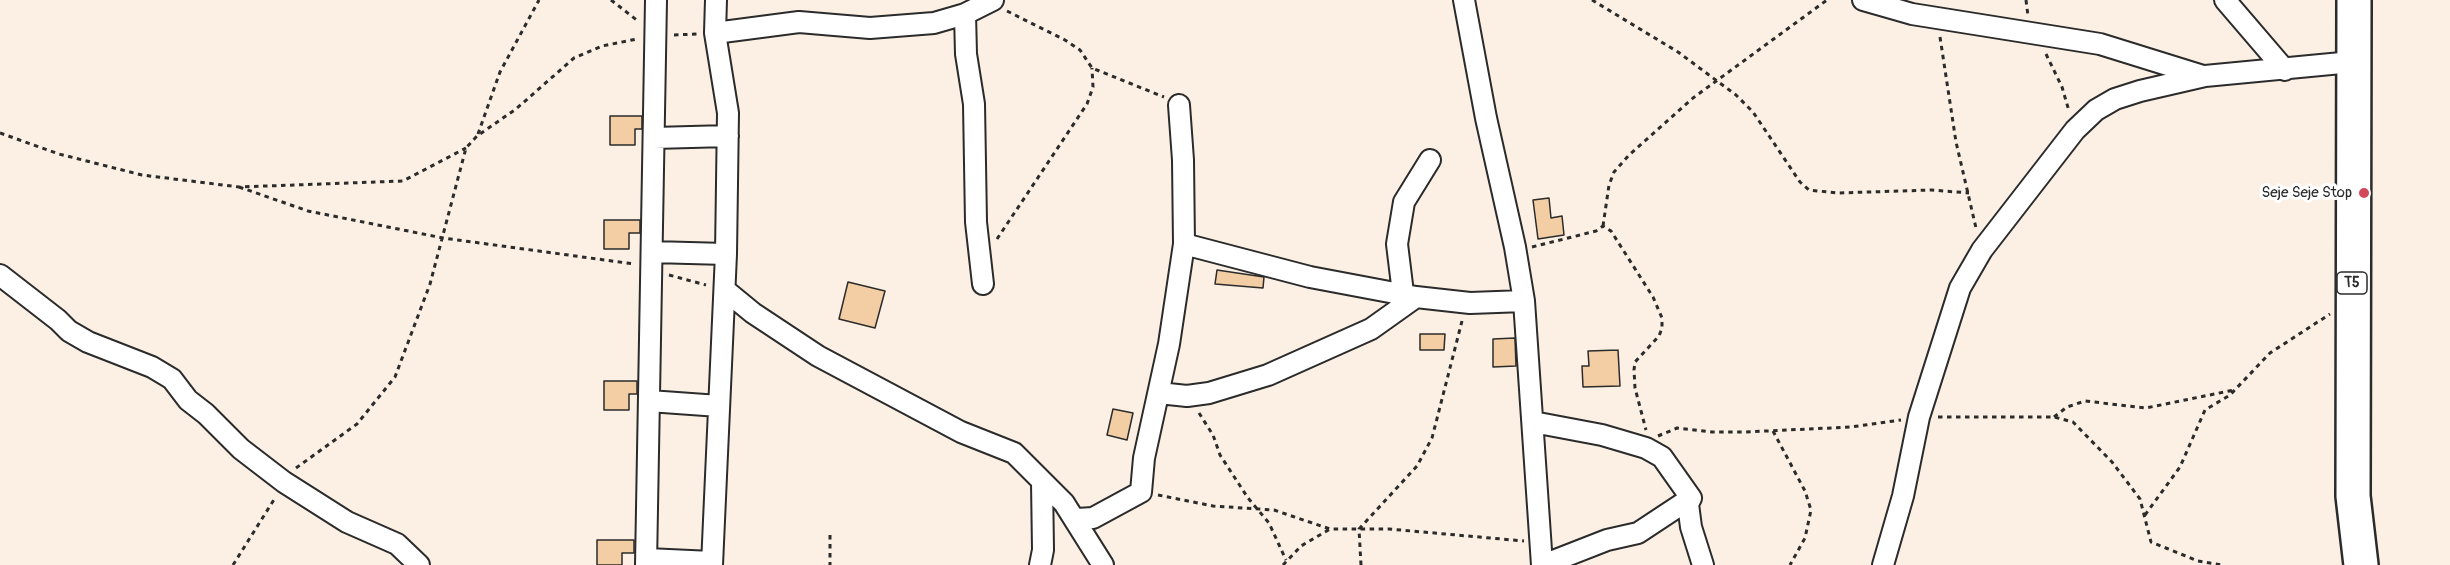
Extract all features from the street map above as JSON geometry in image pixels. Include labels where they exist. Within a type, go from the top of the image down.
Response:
[{"type":"highway","name":"T5","points":[[2354,0],[2352,62],[2353,496],[2361,565]]},
{"type":"street","points":[[656,0],[646,562],[712,564],[725,290],[728,136],[728,113],[715,33],[716,0]]},
{"type":"street","points":[[1464,0],[1481,95],[1515,246],[1524,301],[1542,565],[1607,540],[1638,533],[1691,498]]},
{"type":"street","points":[[1863,0],[1912,14],[2100,45],[2205,76]]},
{"type":"street","points":[[2225,0],[2285,70]]},
{"type":"street","points":[[715,33],[799,21],[870,28],[934,23],[965,14],[991,1]]},
{"type":"street","points":[[965,14],[966,54],[975,113],[976,222],[982,275]]},
{"type":"street","points":[[1883,565],[1903,496],[1919,417],[1960,288],[1982,250],[2075,130],[2096,110],[2115,99],[2205,76],[2352,62]]},
{"type":"street","points":[[1077,519],[1093,518],[1141,492],[1144,458],[1160,393],[1184,244],[1183,160],[1179,105]]},
{"type":"street","points":[[654,138],[728,136]]},
{"type":"street","points":[[1409,295],[1397,244],[1404,202],[1430,160]]},
{"type":"street","points":[[1184,244],[1310,277],[1409,295],[1470,303],[1524,301]]},
{"type":"street","points":[[652,261],[726,254]]},
{"type":"street","points":[[0,275],[69,331],[88,342],[152,367],[172,379],[188,400],[206,414],[241,449],[284,482],[347,522],[397,544],[419,565]]},
{"type":"street","points":[[725,290],[753,313],[818,356],[961,432],[1014,453],[1077,519],[1103,565]]},
{"type":"street","points":[[1160,393],[1187,396],[1243,384],[1371,329],[1409,295]]},
{"type":"street","points":[[649,401],[719,406]]},
{"type":"street","points":[[1533,422],[1646,444],[1662,457],[1691,498]]},
{"type":"street","points":[[1040,565],[1043,550],[1042,482]]},
{"type":"street","points":[[1691,498],[1688,504],[1691,527],[1703,565]]},
{"type":"path","points":[[477,136],[500,72],[539,0]]},
{"type":"path","points":[[611,0],[644,27]]},
{"type":"path","points":[[1592,0],[1717,80],[1752,112],[1774,140],[1800,182],[1809,190],[1838,193],[1932,190],[1969,193]]},
{"type":"path","points":[[1515,246],[1536,246],[1596,231],[1603,226],[1609,185],[1614,172],[1629,155],[1717,80],[1827,0]]},
{"type":"path","points":[[982,275],[1087,104],[1093,87],[1092,68],[1080,50],[991,1]]},
{"type":"path","points":[[1937,18],[1953,125],[1982,250]]},
{"type":"path","points":[[2030,32],[2044,50],[2058,78],[2075,130]]},
{"type":"path","points":[[672,35],[715,33]]},
{"type":"path","points":[[0,133],[59,154],[142,175],[239,187],[403,181],[466,148],[477,136],[516,109],[574,58],[602,46],[640,39]]},
{"type":"path","points":[[1092,68],[1138,85],[1179,105]]},
{"type":"path","points":[[233,565],[265,518],[284,482],[314,453],[357,424],[396,377],[430,284],[466,148]]},
{"type":"path","points":[[239,187],[308,211],[444,238],[604,258],[652,261],[725,290]]},
{"type":"path","points":[[1603,226],[1617,242],[1653,297],[1662,318],[1659,336],[1639,357],[1634,370],[1646,444],[1677,428],[1712,432],[1773,431],[1851,427],[1919,417],[2054,417],[2073,422],[2088,435],[2140,499],[2149,538],[2154,544],[2198,561],[2222,565]]},
{"type":"path","points":[[2145,515],[2180,467],[2202,414],[2236,389],[2270,353],[2352,300]]},
{"type":"path","points":[[1361,565],[1359,529],[1404,482],[1427,448],[1458,331],[1470,303]]},
{"type":"path","points":[[2054,417],[2067,407],[2085,401],[2146,408],[2236,389]]},
{"type":"path","points":[[1187,396],[1214,435],[1220,455],[1228,468],[1272,529],[1286,560]]},
{"type":"path","points":[[1773,431],[1805,491],[1811,510],[1805,538],[1790,565]]},
{"type":"path","points":[[1141,492],[1213,506],[1256,507],[1296,515],[1330,528],[1389,529],[1513,541],[1542,540]]},
{"type":"path","points":[[1283,565],[1302,546],[1330,528]]},
{"type":"path","points":[[830,535],[830,565]]},
{"type":"building","points":[[610,116],[642,116],[642,129],[635,129],[635,145],[610,145]]},
{"type":"building","points":[[1549,198],[1551,218],[1562,216],[1564,235],[1538,239],[1533,200]]},
{"type":"building","points":[[604,220],[640,220],[640,233],[629,233],[629,249],[604,249]]},
{"type":"building","points":[[1217,270],[1264,277],[1263,288],[1215,284]]},
{"type":"building","points":[[848,282],[885,291],[875,328],[839,319]]},
{"type":"building","points":[[1420,334],[1445,334],[1444,350],[1420,350]]},
{"type":"building","points":[[1515,338],[1516,366],[1493,367],[1493,339]]},
{"type":"building","points":[[1618,350],[1620,386],[1583,387],[1582,366],[1589,366],[1588,351]]},
{"type":"building","points":[[604,381],[637,381],[637,394],[629,394],[629,410],[604,410]]},
{"type":"building","points":[[1113,409],[1133,413],[1127,440],[1107,435]]},
{"type":"building","points":[[597,540],[634,540],[634,553],[622,553],[622,565],[597,565]]},
{"type":"place","name":"Seje Seje Stop","points":[[2364,193]]}]
